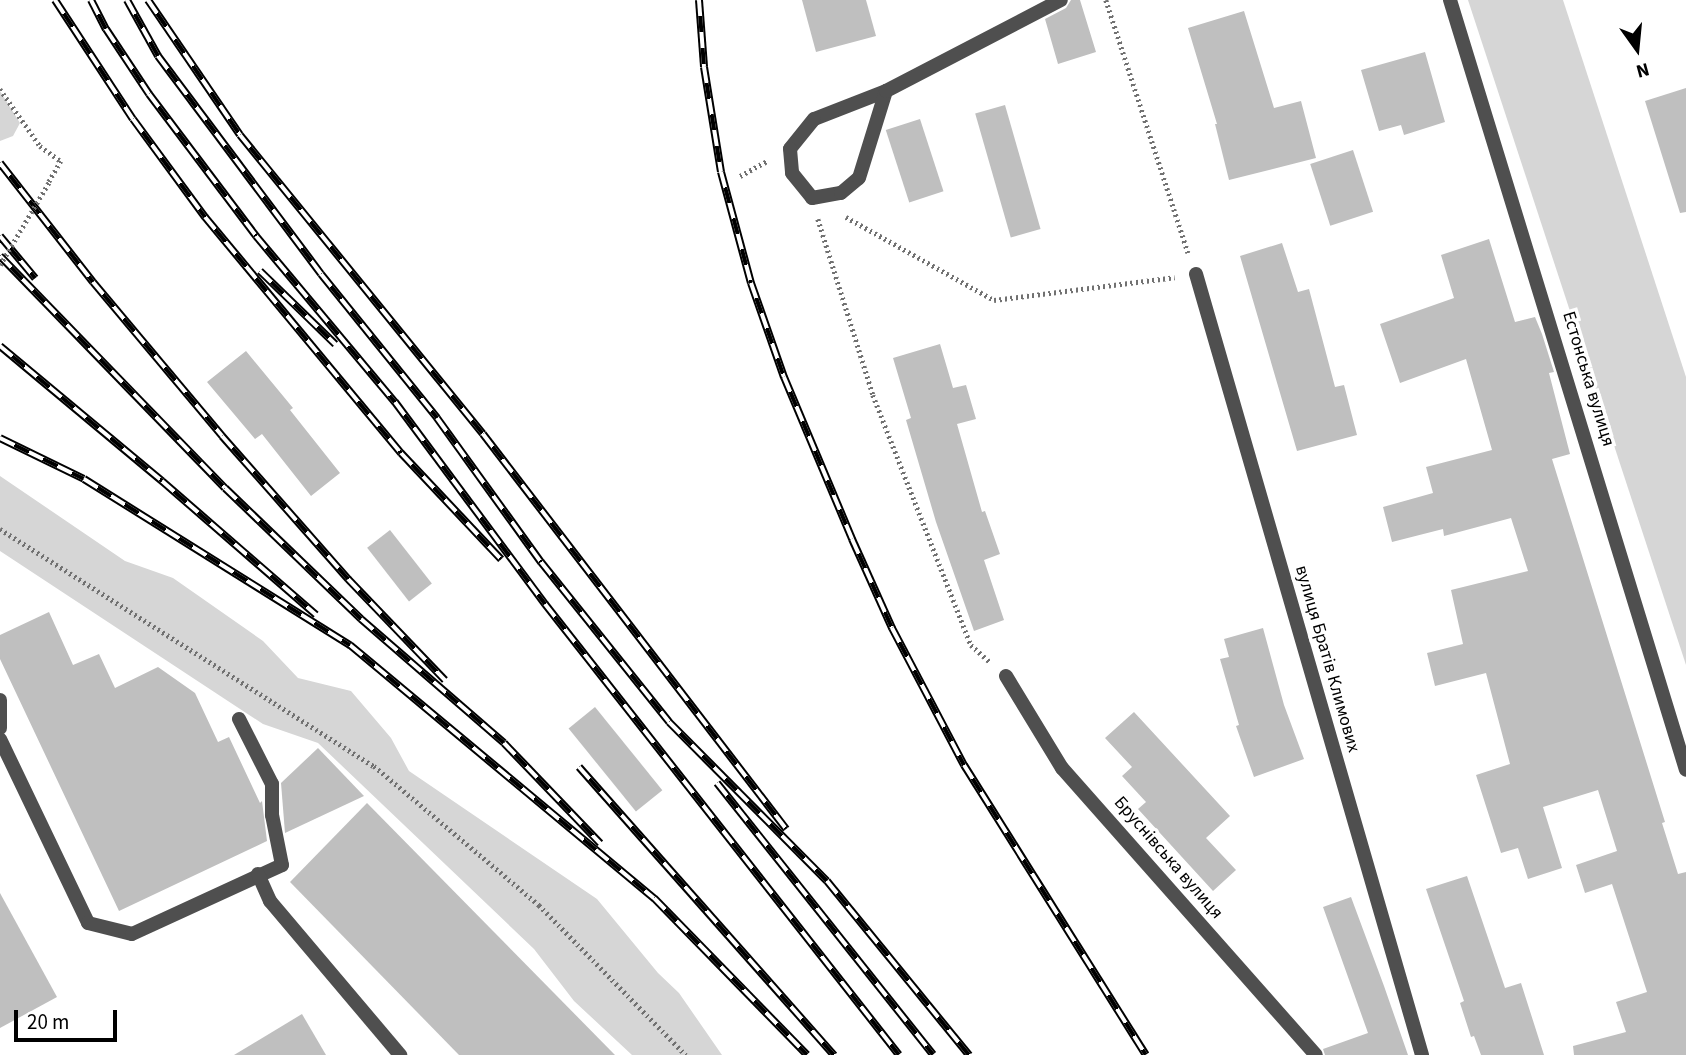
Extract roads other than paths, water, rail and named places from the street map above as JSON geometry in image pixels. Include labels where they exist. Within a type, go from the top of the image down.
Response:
[{"type":"street","points":[[886,91],[859,178],[841,193],[812,198],[792,173],[790,149],[814,120],[886,91],[1061,0]]},
{"type":"street","name":"Естонська вулиця","points":[[1450,0],[1686,770]]},
{"type":"street","name":"вулиця Братів Климових","points":[[1196,274],[1422,1055]]},
{"type":"street","name":"Бруснівська вулиця","points":[[1006,676],[1062,768],[1316,1055]]},
{"type":"street","points":[[0,700],[0,728]]},
{"type":"street","points":[[0,739],[88,923],[132,934],[282,865],[272,815],[272,784],[239,719]]},
{"type":"street","points":[[258,874],[270,901],[400,1055]]},
{"type":"railway","points":[[55,0],[133,119],[205,217],[401,453],[501,559]]},
{"type":"railway","points":[[91,0],[106,29],[149,94],[256,236],[395,402],[545,604],[899,1055]]},
{"type":"railway","points":[[127,0],[158,56],[321,274],[437,418],[541,562],[669,722],[827,881],[969,1055]]},
{"type":"railway","points":[[148,0],[240,135],[483,434],[786,829]]},
{"type":"railway","points":[[699,0],[704,67],[721,172],[751,283],[784,377],[852,539],[892,628],[964,765],[1146,1055]]},
{"type":"railway","points":[[0,163],[93,282],[222,436],[348,579],[445,680]]},
{"type":"railway","points":[[0,236],[35,278]]},
{"type":"railway","points":[[0,256],[225,488],[361,619],[504,743],[600,843]]},
{"type":"railway","points":[[260,271],[335,344]]},
{"type":"railway","points":[[0,346],[162,481],[316,615]]},
{"type":"railway","points":[[0,438],[84,479],[350,645],[654,898],[807,1055]]},
{"type":"railway","points":[[579,767],[834,1055]]},
{"type":"railway","points":[[717,783],[933,1055]]}]
